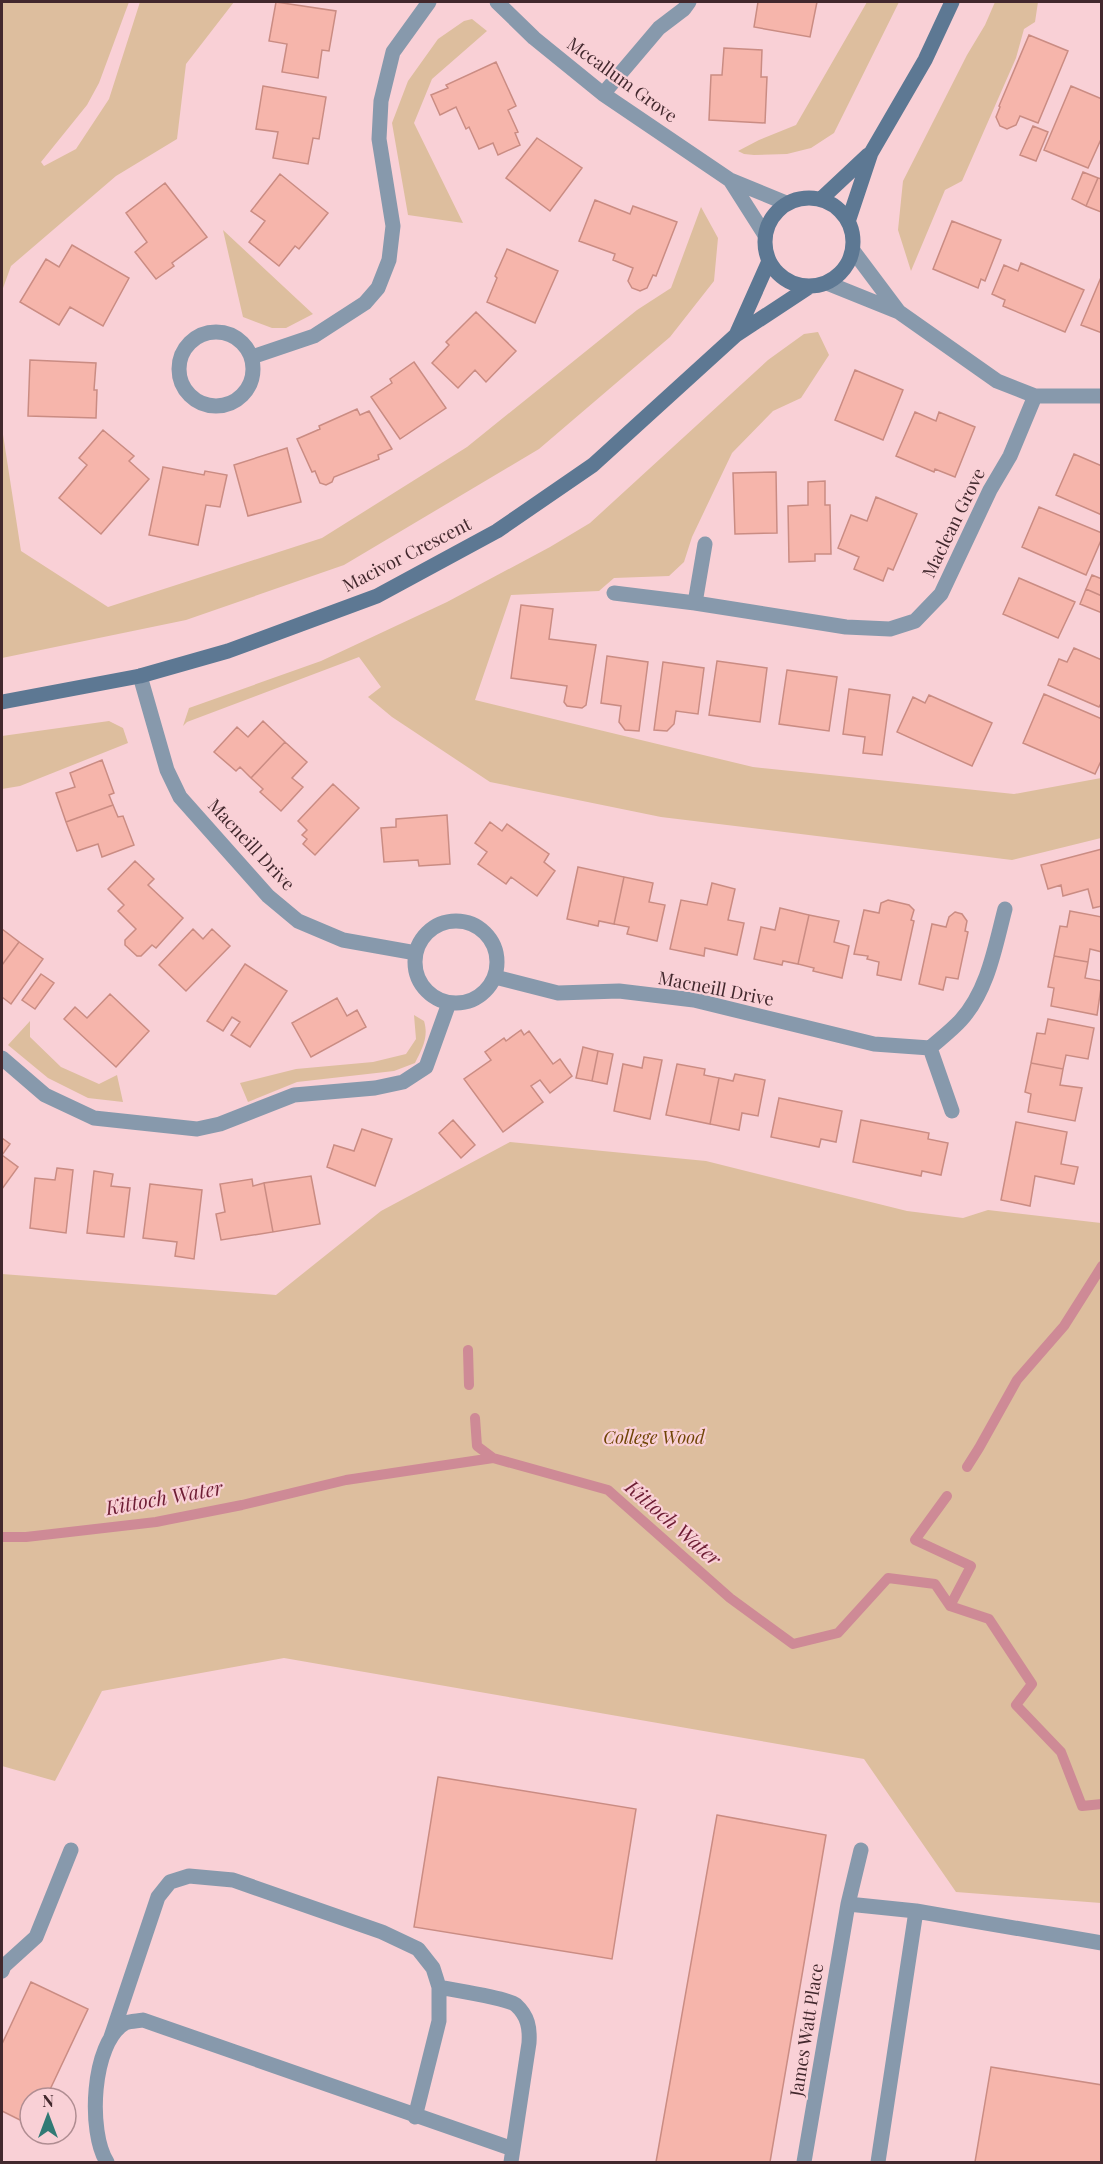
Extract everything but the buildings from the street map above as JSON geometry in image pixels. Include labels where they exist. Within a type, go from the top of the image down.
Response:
[{"type":"street","points":[[252,357],[314,336],[364,303],[378,288],[389,260],[393,226],[379,139],[381,101],[393,52],[429,2]]},
{"type":"street","name":"Mccallum Grove","points":[[497,2],[534,38],[603,94],[730,180],[786,203]]},
{"type":"street","points":[[603,94],[659,28],[684,9],[689,2]]},
{"type":"street","points":[[849,219],[871,153],[925,60],[952,2]]},
{"type":"street","points":[[821,199],[871,153]]},
{"type":"street","name":"Mccallum Grove","points":[[730,180],[765,236]]},
{"type":"street","points":[[803,198],[821,199],[837,206],[849,219],[854,238],[854,252],[842,273],[827,283],[809,286],[793,284],[779,275],[769,261],[765,249],[765,236],[772,217],[786,203],[803,198]]},
{"type":"street","points":[[854,252],[899,312]]},
{"type":"street","name":"Macivor Crescent","points":[[736,335],[769,261]]},
{"type":"street","points":[[827,283],[899,312],[997,381],[1035,396],[1101,396]]},
{"type":"street","name":"Macivor Crescent","points":[[2,702],[140,676],[228,651],[377,596],[497,531],[593,465],[736,335],[809,286]]},
{"type":"street","points":[[209,332],[227,333],[243,342],[252,357],[254,375],[246,391],[232,402],[215,406],[198,401],[185,389],[179,372],[182,354],[193,339],[209,332]]},
{"type":"street","name":"Maclean Grove","points":[[614,593],[695,603],[846,627],[890,629],[915,621],[941,594],[990,490],[1010,456],[1035,396]]},
{"type":"street","points":[[695,603],[705,544]]},
{"type":"street","name":"Macneill Drive","points":[[140,676],[167,770],[180,797],[268,896],[298,921],[343,940],[416,953]]},
{"type":"street","points":[[952,1111],[930,1048],[962,1019],[981,988],[991,965],[1005,909]]},
{"type":"street","points":[[459,921],[477,927],[491,940],[497,958],[495,977],[487,989],[476,998],[463,1003],[449,1003],[433,996],[422,984],[416,969],[416,953],[424,936],[440,924],[459,921]]},
{"type":"street","name":"Macneill Drive","points":[[495,977],[558,993],[619,992],[694,1000],[874,1044],[930,1048]]},
{"type":"street","points":[[2,1058],[45,1095],[94,1118],[196,1129],[220,1124],[294,1095],[375,1088],[403,1082],[426,1067],[449,1003]]},
{"type":"street","points":[[2,1971],[4,1966],[36,1937],[71,1850]]},
{"type":"street","name":"James Watt Place","points":[[804,2163],[848,1904],[861,1850]]},
{"type":"street","points":[[107,2163],[103,2157],[97,2133],[94,2098],[100,2064],[158,1897],[170,1882],[189,1876],[233,1880],[382,1932],[418,1949],[433,1968],[439,1987],[439,2021],[415,2117]]},
{"type":"street","points":[[848,1904],[916,1911],[1101,1943]]},
{"type":"street","points":[[878,2163],[916,1911]]},
{"type":"street","points":[[111,2037],[126,2023],[143,2020],[415,2117],[512,2156],[530,2026],[524,2013],[514,2003],[439,1987]]},
{"type":"green space","points":[[2,2],[129,2],[99,83],[87,105],[41,162],[44,166],[76,149],[109,99],[140,2],[234,2],[186,64],[177,139],[116,176],[11,266],[2,291]]},
{"type":"green space","points":[[867,2],[899,2],[834,133],[811,148],[787,154],[754,155],[738,151],[796,125]]},
{"type":"green space","points":[[995,2],[1038,2],[1035,22],[1024,29],[1016,58],[962,181],[945,190],[911,271],[898,230],[903,181]]},
{"type":"green space","points":[[472,19],[487,31],[432,79],[414,123],[463,223],[408,215],[392,123],[408,81],[438,39],[464,21]]},
{"type":"green space","points":[[701,207],[718,238],[714,281],[670,337],[539,449],[344,565],[186,620],[2,658],[2,428],[21,551],[108,607],[322,538],[467,447],[637,310],[671,288]]},
{"type":"green space","points":[[223,230],[313,314],[286,328],[272,328],[243,317]]},
{"type":"green space","points":[[818,332],[829,355],[801,398],[773,411],[732,453],[692,537],[684,562],[669,576],[614,578],[599,591],[511,595],[475,700],[753,767],[1014,794],[1101,778],[1101,838],[1012,860],[661,817],[490,782],[392,717],[368,697],[381,687],[359,657],[187,722],[183,726],[189,708],[321,661],[447,602],[590,523],[768,360],[804,334]]},
{"type":"green space","points":[[109,721],[123,728],[128,743],[20,786],[2,789],[2,736]]},
{"type":"green space","points":[[414,1015],[424,1021],[426,1032],[415,1063],[394,1071],[297,1082],[248,1102],[240,1083],[296,1069],[373,1062],[406,1054],[416,1039]]},
{"type":"green space","points":[[30,1021],[30,1037],[61,1067],[99,1084],[117,1075],[123,1102],[88,1098],[48,1078],[8,1045]]},
{"type":"green space","name":"College Wood","points":[[510,1142],[706,1161],[907,1211],[963,1218],[988,1210],[1101,1223],[1101,1903],[956,1892],[864,1759],[284,1658],[102,1691],[55,1781],[2,1766],[2,1274],[276,1295],[381,1211]]},
{"type":"waterway","points":[[967,1467],[1017,1380],[1064,1326],[1102,1266]]},
{"type":"waterway","points":[[468,1350],[469,1385]]},
{"type":"waterway","points":[[475,1418],[477,1446],[493,1458]]},
{"type":"waterway","name":"Kittoch Water","points":[[2,1537],[26,1537],[156,1522],[242,1505],[346,1480],[493,1458],[608,1490],[730,1598],[793,1644],[838,1633],[888,1578],[935,1584],[950,1606],[989,1619],[1032,1684],[1016,1705],[1061,1752],[1082,1806],[1102,1804]]},
{"type":"waterway","points":[[947,1496],[915,1540],[971,1566],[950,1606]]}]
